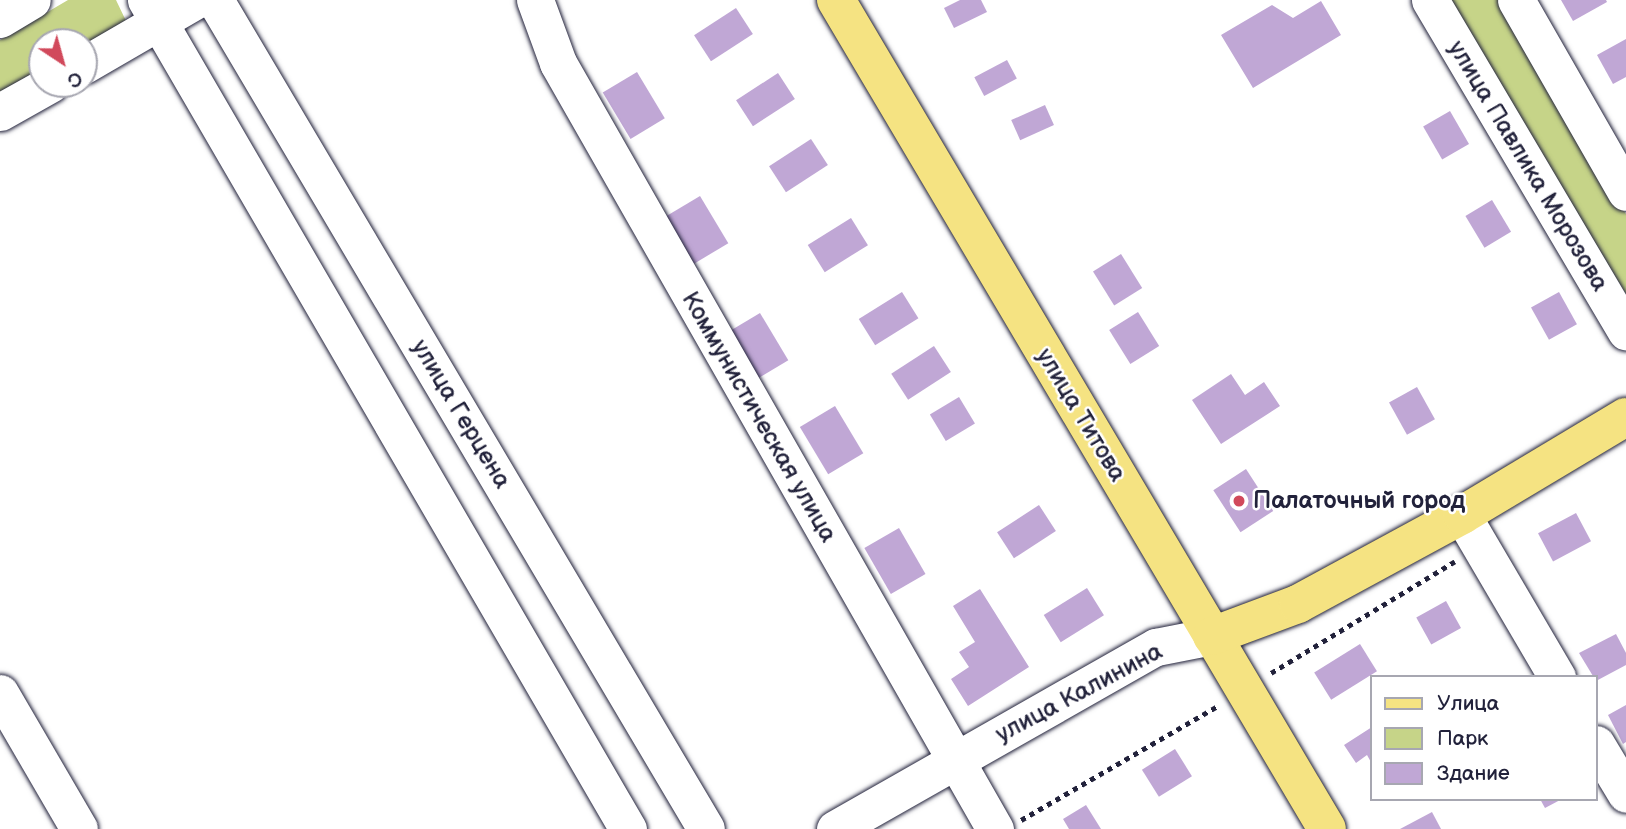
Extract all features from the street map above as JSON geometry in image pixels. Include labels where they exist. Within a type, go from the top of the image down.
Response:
[{"type":"main road","name":"улица Титова","points":[[836,0],[1327,829]]},
{"type":"main road","name":"улица Калинина","points":[[1212,636],[1298,604],[1471,531],[1626,417]]},
{"type":"street","points":[[0,19],[32,0]]},
{"type":"street","points":[[98,54],[152,11],[196,0]]},
{"type":"street","name":"улица Герцена","points":[[215,0],[706,829]]},
{"type":"street","name":"Коммунистическая улица","points":[[535,0],[558,63],[954,760],[1006,826]]},
{"type":"street","name":"улица Павлика Морозова","points":[[1430,0],[1626,331]]},
{"type":"street","points":[[1516,0],[1626,192]]},
{"type":"street","points":[[152,11],[628,829]]},
{"type":"street","points":[[0,113],[28,97]]},
{"type":"street","points":[[1471,531],[1556,675]]},
{"type":"street","name":"улица Калинина","points":[[835,829],[1156,647],[1212,636]]},
{"type":"street","points":[[0,693],[79,829]]},
{"type":"street","points":[[1598,747],[1626,794]]},
{"type":"path","points":[[1267,675],[1471,531]]},
{"type":"path","points":[[1006,826],[1219,705]]},
{"type":"green space","points":[[68,0],[116,0],[127,23],[98,40],[98,28],[28,28],[28,80],[0,96],[0,40]]},
{"type":"green space","points":[[1447,0],[1506,0],[1550,82],[1556,106],[1626,214],[1626,294]]},
{"type":"building","points":[[960,0],[981,0],[987,12],[954,28],[944,8]]},
{"type":"building","points":[[1561,0],[1606,0],[1607,2],[1573,21]]},
{"type":"building","points":[[1321,1],[1341,35],[1253,88],[1221,35],[1272,5],[1293,18]]},
{"type":"building","points":[[736,8],[753,34],[711,61],[694,35]]},
{"type":"building","points":[[1626,39],[1626,77],[1613,84],[1597,55]]},
{"type":"building","points":[[1007,60],[1017,79],[984,96],[974,77]]},
{"type":"building","points":[[637,72],[665,118],[631,139],[603,93]]},
{"type":"building","points":[[778,73],[795,99],[753,126],[736,100]]},
{"type":"building","points":[[1045,105],[1054,125],[1020,140],[1011,120]]},
{"type":"building","points":[[1450,111],[1469,144],[1442,159],[1423,126]]},
{"type":"building","points":[[811,139],[828,165],[786,192],[769,166]]},
{"type":"building","points":[[700,196],[728,243],[693,264],[665,217]]},
{"type":"building","points":[[1492,200],[1511,232],[1484,248],[1465,216]]},
{"type":"building","points":[[851,218],[868,245],[825,272],[808,245]]},
{"type":"building","points":[[1121,254],[1142,288],[1114,305],[1093,271]]},
{"type":"building","points":[[902,292],[918,318],[875,345],[859,319]]},
{"type":"building","points":[[1559,292],[1577,324],[1549,340],[1531,308]]},
{"type":"building","points":[[1138,312],[1159,346],[1130,364],[1109,330]]},
{"type":"building","points":[[760,313],[788,360],[753,381],[725,334]]},
{"type":"building","points":[[934,346],[951,372],[908,400],[891,374]]},
{"type":"building","points":[[1231,374],[1245,395],[1264,382],[1280,406],[1221,444],[1192,400]]},
{"type":"building","points":[[1417,387],[1435,419],[1407,435],[1389,403]]},
{"type":"building","points":[[959,397],[975,424],[946,441],[930,415]]},
{"type":"building","points":[[835,406],[863,453],[828,474],[800,427]]},
{"type":"building","points":[[1246,469],[1273,511],[1241,532],[1213,490]]},
{"type":"building","points":[[1039,505],[1056,531],[1014,558],[997,532]]},
{"type":"building","points":[[1576,513],[1591,541],[1553,561],[1538,533]]},
{"type":"building","points":[[899,528],[926,574],[891,594],[864,548]]},
{"type":"building","points":[[1087,588],[1104,615],[1061,642],[1044,615]]},
{"type":"building","points":[[980,589],[1029,667],[968,706],[951,679],[969,667],[959,652],[975,642],[953,606]]},
{"type":"building","points":[[1446,601],[1461,628],[1431,645],[1416,617]]},
{"type":"building","points":[[1616,634],[1626,653],[1626,665],[1598,680],[1598,675],[1592,675],[1579,653]]},
{"type":"building","points":[[1360,644],[1377,671],[1331,700],[1314,673]]},
{"type":"building","points":[[1626,705],[1626,742],[1623,744],[1608,715]]},
{"type":"building","points":[[1370,728],[1370,760],[1367,755],[1356,763],[1344,745]]},
{"type":"building","points":[[1175,749],[1192,776],[1159,797],[1142,770]]},
{"type":"building","points":[[1541,801],[1558,801],[1545,808]]},
{"type":"building","points":[[1086,805],[1101,829],[1069,829],[1063,819]]},
{"type":"building","points":[[1432,812],[1441,829],[1400,829]]},
{"type":"place","name":"Палаточный город","points":[[1239,501]]}]
